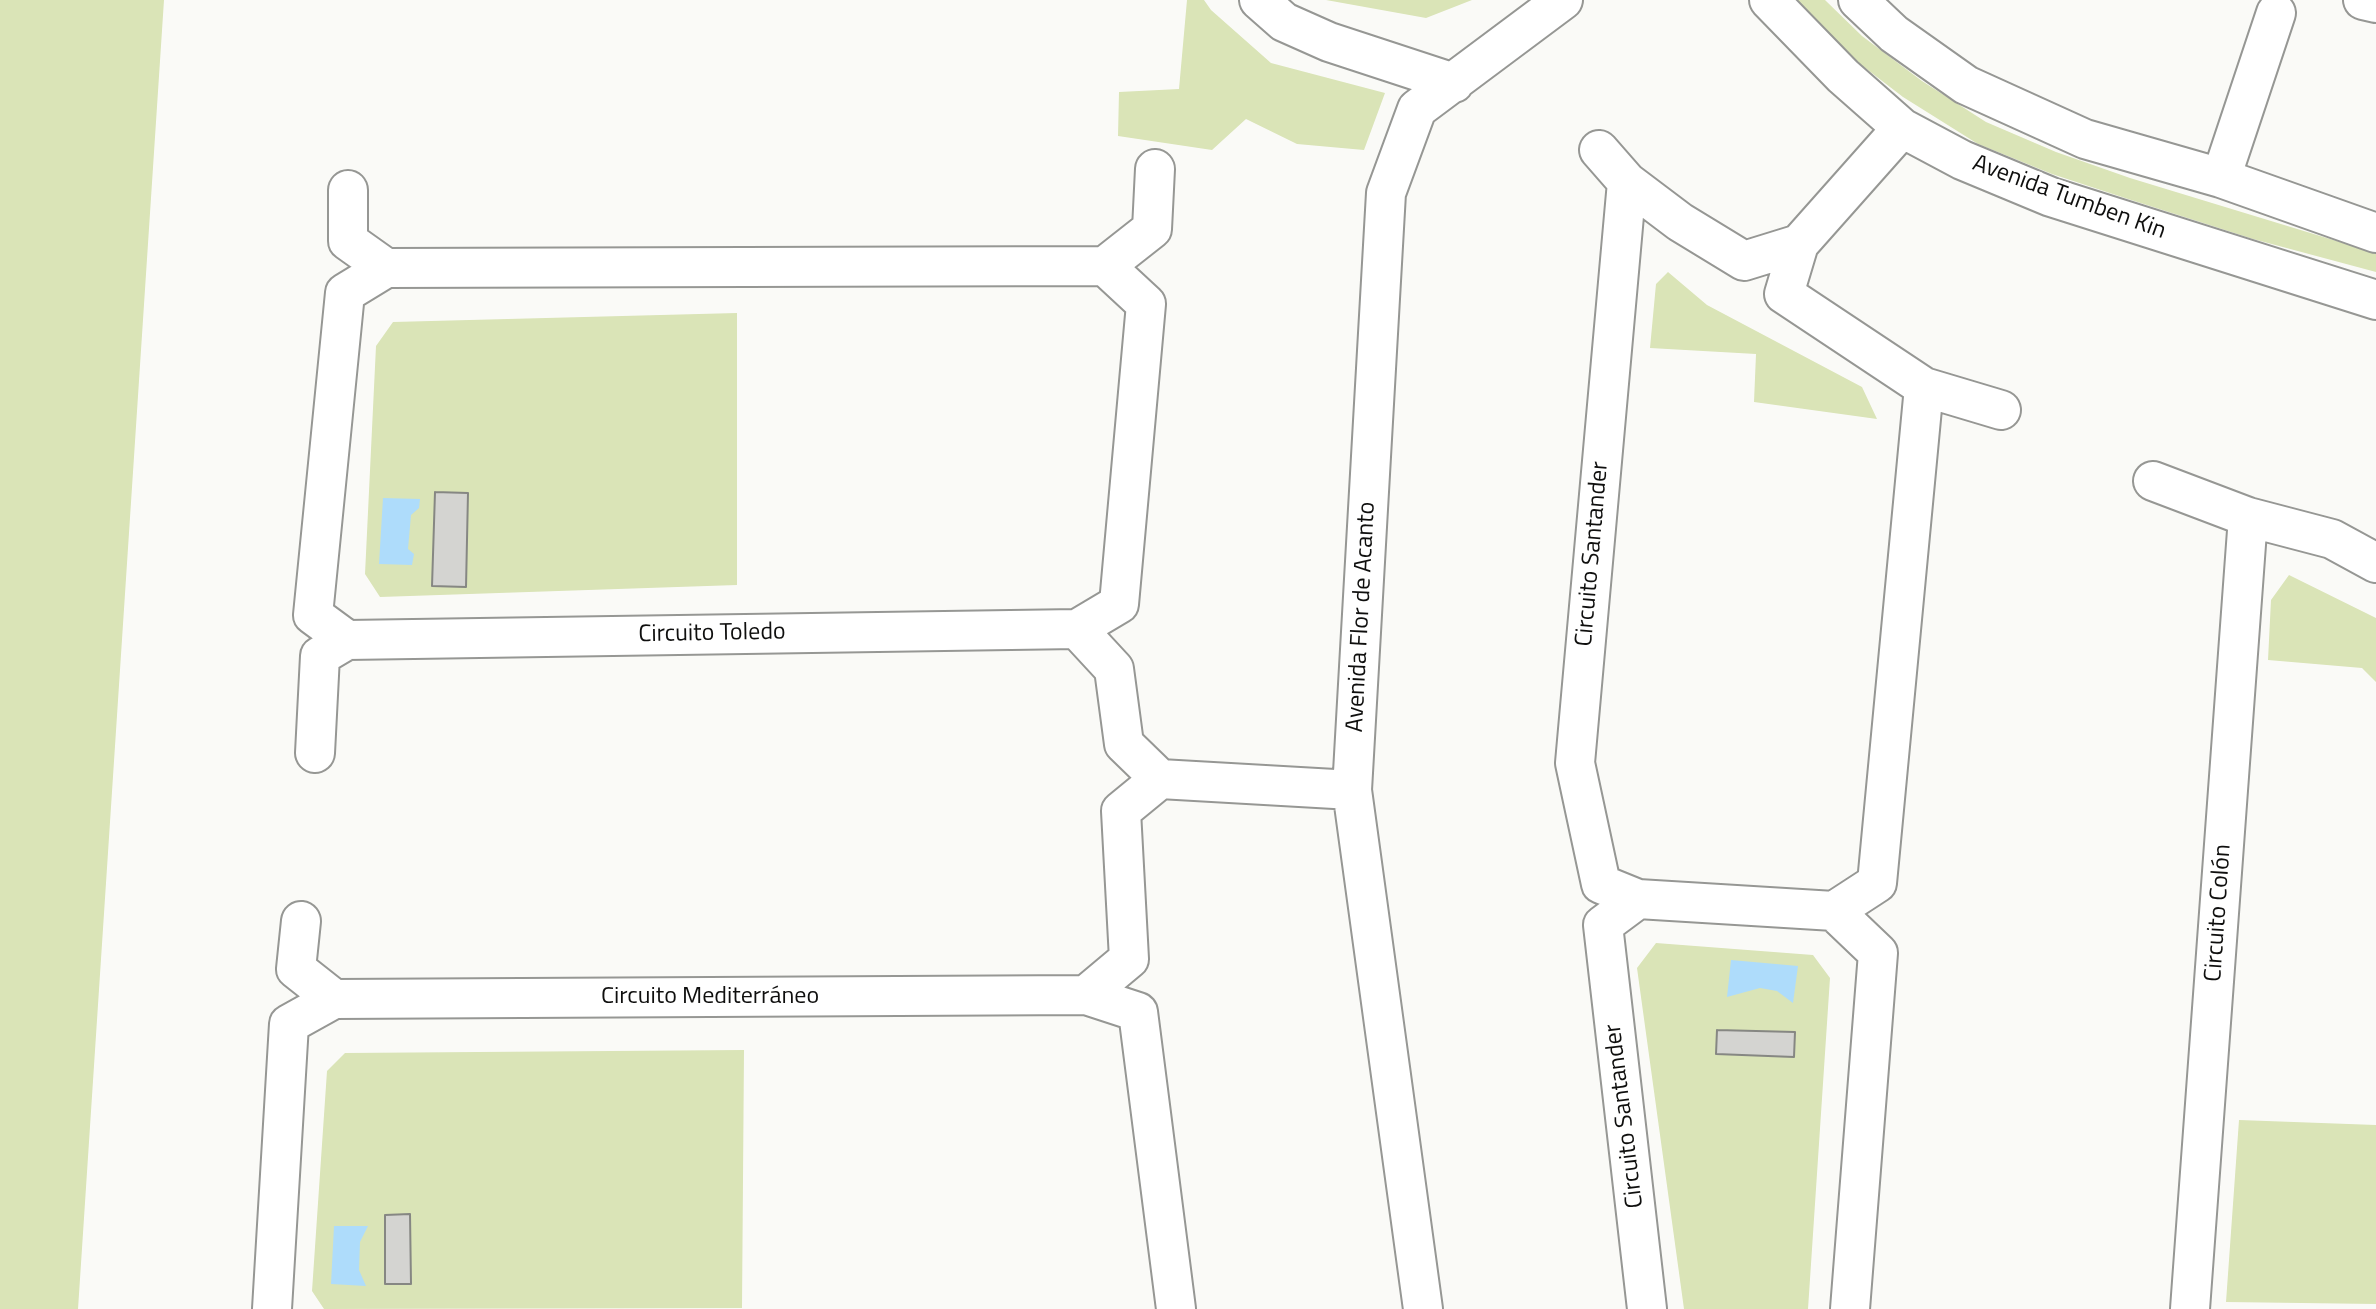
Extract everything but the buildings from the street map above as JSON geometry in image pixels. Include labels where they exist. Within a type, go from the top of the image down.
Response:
[{"type":"street","name":"Avenida Flor de Acanto","points":[[1423,1309],[1352,790],[1386,193],[1417,109],[1563,0]]},
{"type":"street","name":"Avenida Tumben Kin","points":[[1769,0],[1843,76],[1902,128],[1962,160],[2051,197],[2376,300]]},
{"type":"street","points":[[1858,0],[1894,34],[1966,85],[2085,139],[2221,178],[2376,233]]},
{"type":"street","points":[[2363,0],[2376,3]]},
{"type":"street","points":[[2221,178],[2278,4]]},
{"type":"street","points":[[1276,7],[1329,42],[1454,83]]},
{"type":"street","points":[[1902,128],[1799,244],[1784,293],[1924,387],[2001,410]]},
{"type":"street","points":[[1599,150],[1627,182],[1680,222],[1744,261],[1799,244]]},
{"type":"street","points":[[315,753],[320,656],[347,640],[313,615],[345,293],[386,268],[1105,266],[1152,229],[1155,169]]},
{"type":"street","name":"Circuito Santander","points":[[1627,182],[1575,763],[1601,884],[1639,899],[1834,911]]},
{"type":"street","points":[[348,190],[348,241],[386,268]]},
{"type":"street","name":"Circuito Toledo","points":[[347,640],[1077,629],[1119,604],[1146,304],[1105,266]]},
{"type":"street","points":[[1850,1309],[1878,953],[1834,911],[1877,883],[1924,387]]},
{"type":"street","points":[[2153,481],[2248,517],[2332,539],[2376,562]]},
{"type":"street","name":"Circuito Colón","points":[[2190,1309],[2248,517]]},
{"type":"street","points":[[1077,629],[1114,670],[1124,744],[1160,779],[1352,790]]},
{"type":"street","points":[[1086,995],[1129,959],[1121,811],[1160,779]]},
{"type":"street","name":"Circuito Santander","points":[[1639,899],[1603,925],[1647,1309]]},
{"type":"street","points":[[301,920],[296,969],[334,999]]},
{"type":"street","name":"Circuito Mediterráneo","points":[[272,1309],[289,1024],[334,999],[1086,995],[1138,1012],[1176,1309]]},
{"type":"green space","points":[[0,0],[164,0],[78,1309],[0,1309]]},
{"type":"green space","points":[[1187,0],[1204,0],[1211,10],[1271,63],[1385,93],[1364,150],[1297,144],[1246,119],[1212,150],[1118,136],[1119,92],[1179,89]]},
{"type":"green space","points":[[1326,0],[1472,0],[1426,18]]},
{"type":"green space","points":[[1794,0],[1825,0],[1862,36],[1922,81],[1986,122],[2056,152],[2130,178],[2376,253],[2376,272],[2253,239],[2125,198],[2052,174],[1978,144],[1903,97],[1834,44]]},
{"type":"green space","points":[[1668,272],[1707,305],[1862,387],[1877,419],[1754,402],[1756,354],[1650,348],[1656,284]]},
{"type":"green space","points":[[737,313],[737,585],[380,597],[365,574],[376,346],[393,322]]},
{"type":"green space","points":[[2289,575],[2376,618],[2376,682],[2362,668],[2268,660],[2271,600]]},
{"type":"green space","points":[[1656,943],[1813,955],[1830,978],[1808,1309],[1684,1309],[1637,968]]},
{"type":"green space","points":[[744,1050],[742,1308],[324,1309],[312,1291],[327,1071],[345,1053]]},
{"type":"green space","points":[[2239,1120],[2376,1125],[2376,1304],[2226,1302]]},
{"type":"water","points":[[383,498],[420,499],[419,508],[411,515],[408,549],[414,554],[412,565],[379,564]]},
{"type":"water","points":[[1731,960],[1798,966],[1793,1003],[1777,991],[1760,988],[1727,997]]},
{"type":"water","points":[[334,1226],[368,1226],[360,1242],[359,1270],[366,1286],[331,1284]]}]
